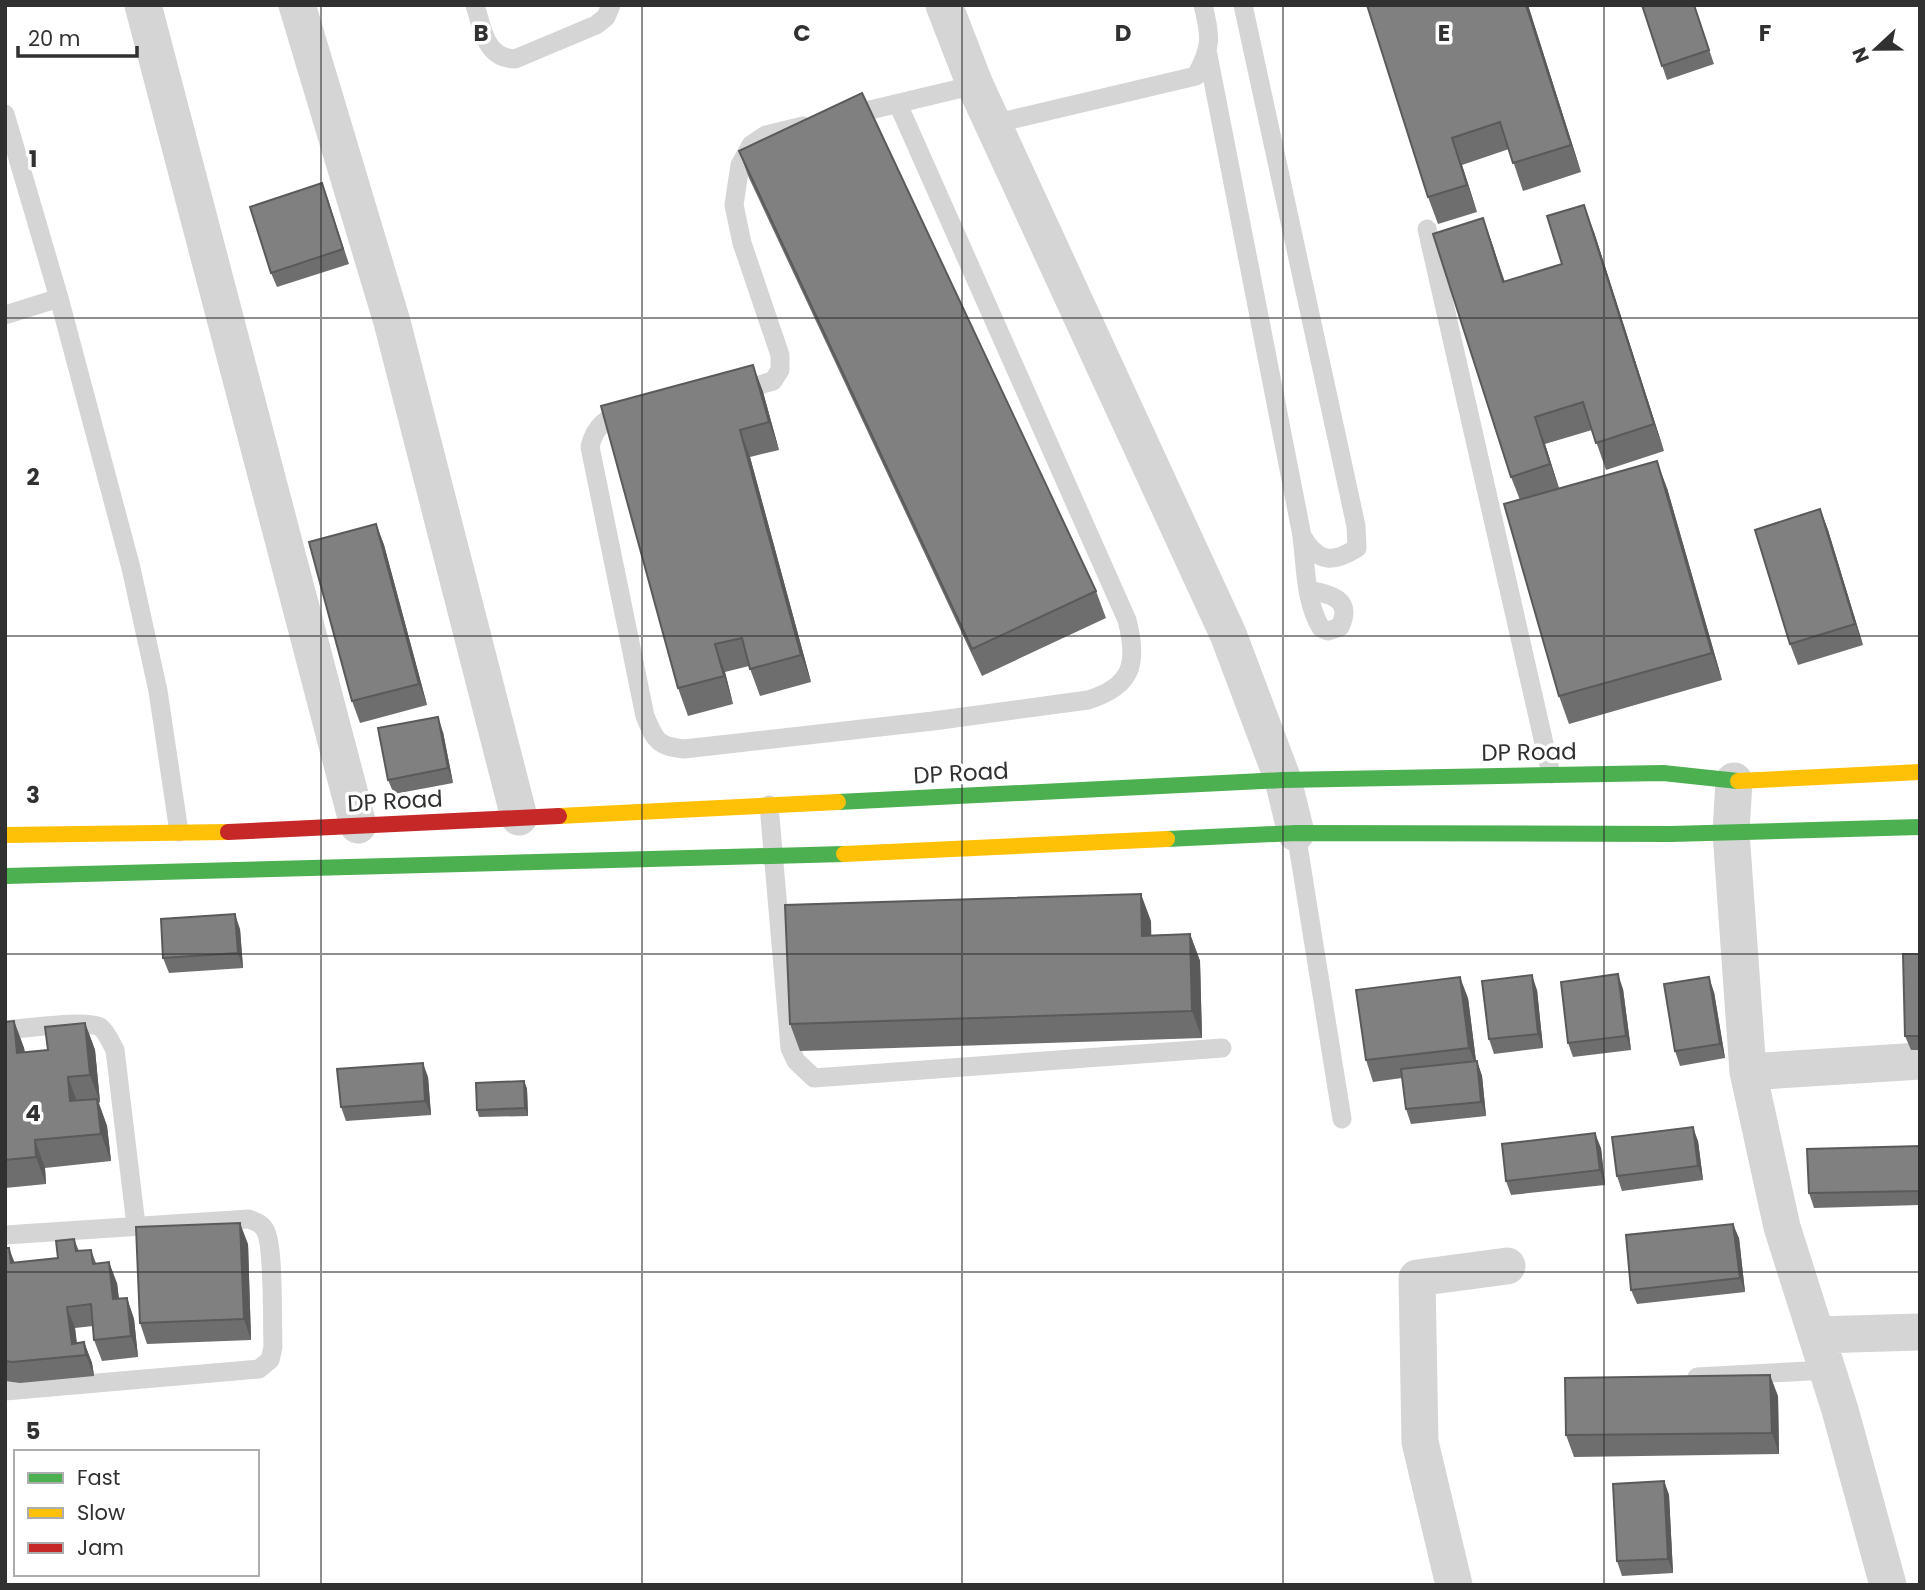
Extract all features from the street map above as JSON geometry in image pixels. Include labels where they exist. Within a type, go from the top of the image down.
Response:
[{"type":"street","points":[[143,5],[358,825]]},
{"type":"street","points":[[297,5],[392,322],[519,817]]},
{"type":"street","points":[[944,5],[975,85],[1228,634],[1283,780],[1296,833]]},
{"type":"street","name":"DP Road","points":[[6,832],[232,832],[1283,780],[1663,773],[1734,781],[1920,772]]},
{"type":"street","points":[[1734,781],[1731,832],[1748,1072],[1782,1227],[1840,1410],[1888,1585]]},
{"type":"street","points":[[5,876],[774,857],[1296,833],[1671,834],[1920,827]]},
{"type":"street","points":[[1748,1072],[1920,1061]]},
{"type":"street","points":[[1454,1585],[1420,1442],[1417,1278],[1507,1266]]},
{"type":"street","points":[[1816,1335],[1920,1332]]},
{"type":"lane","points":[[475,5],[492,51],[503,59],[515,59],[596,25],[606,17],[611,5]]},
{"type":"lane","points":[[1203,5],[1210,32],[1208,55],[1302,536],[1308,590]]},
{"type":"lane","points":[[1243,5],[1356,526],[1357,548],[1343,557],[1328,558],[1311,551],[1302,536]]},
{"type":"lane","points":[[993,124],[1196,76],[1208,55]]},
{"type":"lane","points":[[722,394],[773,381],[780,370],[780,355],[742,243],[734,205],[740,165],[751,145],[766,135],[975,85]]},
{"type":"lane","points":[[646,408],[620,412],[605,421],[593,433],[590,447],[645,716],[652,733],[665,747],[684,749],[933,721],[1088,700],[1108,694],[1125,681],[1133,661],[1128,620],[898,104]]},
{"type":"lane","points":[[5,114],[59,298],[131,568],[158,691],[179,832]]},
{"type":"lane","points":[[1427,229],[1551,774]]},
{"type":"lane","points":[[5,315],[59,298]]},
{"type":"lane","points":[[769,805],[790,1048],[796,1061],[814,1077],[1222,1048]]},
{"type":"lane","points":[[1296,833],[1342,1119]]},
{"type":"lane","points":[[5,1030],[82,1024],[99,1027],[108,1036],[115,1050],[136,1225]]},
{"type":"lane","points":[[5,1235],[249,1219],[259,1223],[266,1232],[270,1248],[273,1347],[270,1360],[260,1369],[5,1391]]},
{"type":"lane","points":[[1680,1378],[1827,1370]]},
{"type":"building","points":[[1367,5],[1526,5],[1571,145],[1513,163],[1500,122],[1452,138],[1467,185],[1428,197]]},
{"type":"building","points":[[1642,5],[1694,5],[1709,50],[1662,66]]},
{"type":"building","points":[[862,93],[1096,591],[972,649],[739,151]]},
{"type":"building","points":[[322,183],[343,249],[271,273],[250,207]]},
{"type":"building","points":[[1584,205],[1654,424],[1596,443],[1583,402],[1535,417],[1550,464],[1511,477],[1433,234],[1483,218],[1503,282],[1562,264],[1547,216]]},
{"type":"building","points":[[753,365],[769,422],[740,430],[801,655],[750,669],[742,638],[715,644],[724,676],[678,688],[601,406]]},
{"type":"building","points":[[1657,461],[1712,653],[1559,696],[1504,504]]},
{"type":"building","points":[[1820,509],[1855,624],[1790,644],[1755,530]]},
{"type":"building","points":[[376,524],[419,684],[352,701],[309,542]]},
{"type":"building","points":[[438,717],[448,768],[388,780],[378,728]]},
{"type":"building","points":[[1141,894],[1142,936],[1190,934],[1192,1011],[790,1024],[785,905]]},
{"type":"building","points":[[235,914],[238,953],[163,958],[161,919]]},
{"type":"building","points":[[1903,954],[1920,954],[1920,1036],[1905,1036]]},
{"type":"building","points":[[1618,974],[1626,1036],[1568,1043],[1561,982]]},
{"type":"building","points":[[1532,975],[1538,1034],[1489,1039],[1482,981]]},
{"type":"building","points":[[1460,977],[1469,1048],[1366,1060],[1356,990]]},
{"type":"building","points":[[1709,977],[1720,1044],[1675,1051],[1664,984]]},
{"type":"building","points":[[14,1021],[17,1053],[48,1050],[45,1027],[85,1023],[90,1075],[68,1077],[70,1101],[97,1099],[101,1134],[35,1140],[36,1157],[5,1160],[5,1022]]},
{"type":"building","points":[[1477,1061],[1481,1102],[1406,1109],[1401,1069]]},
{"type":"building","points":[[423,1063],[425,1101],[341,1107],[337,1069]]},
{"type":"building","points":[[524,1081],[525,1108],[477,1110],[476,1083]]},
{"type":"building","points":[[1693,1127],[1698,1166],[1617,1176],[1612,1137]]},
{"type":"building","points":[[1595,1133],[1600,1170],[1506,1181],[1502,1144]]},
{"type":"building","points":[[1920,1146],[1920,1191],[1809,1193],[1807,1149]]},
{"type":"building","points":[[240,1223],[244,1319],[140,1323],[136,1227]]},
{"type":"building","points":[[1733,1224],[1740,1278],[1631,1290],[1626,1235]]},
{"type":"building","points":[[74,1239],[76,1251],[91,1250],[93,1264],[109,1262],[113,1299],[127,1298],[131,1336],[94,1340],[91,1304],[67,1307],[72,1344],[84,1342],[86,1355],[5,1361],[5,1248],[9,1248],[11,1263],[58,1258],[56,1241]]},
{"type":"building","points":[[1770,1375],[1772,1433],[1566,1435],[1565,1378]]},
{"type":"building","points":[[1664,1481],[1668,1559],[1617,1561],[1613,1484]]},
{"type":"traffic: fast","points":[[838,802],[1283,780],[1663,773],[1738,781]]},
{"type":"traffic: fast","points":[[1167,839],[1296,833],[1671,834],[1920,827]]},
{"type":"traffic: fast","points":[[5,876],[844,854]]},
{"type":"traffic: slow","points":[[1738,781],[1920,772]]},
{"type":"traffic: slow","points":[[559,816],[838,802]]},
{"type":"traffic: slow","points":[[5,835],[228,832]]},
{"type":"traffic: slow","points":[[844,854],[1167,839]]},
{"type":"traffic: jam","points":[[228,832],[559,816]]}]
